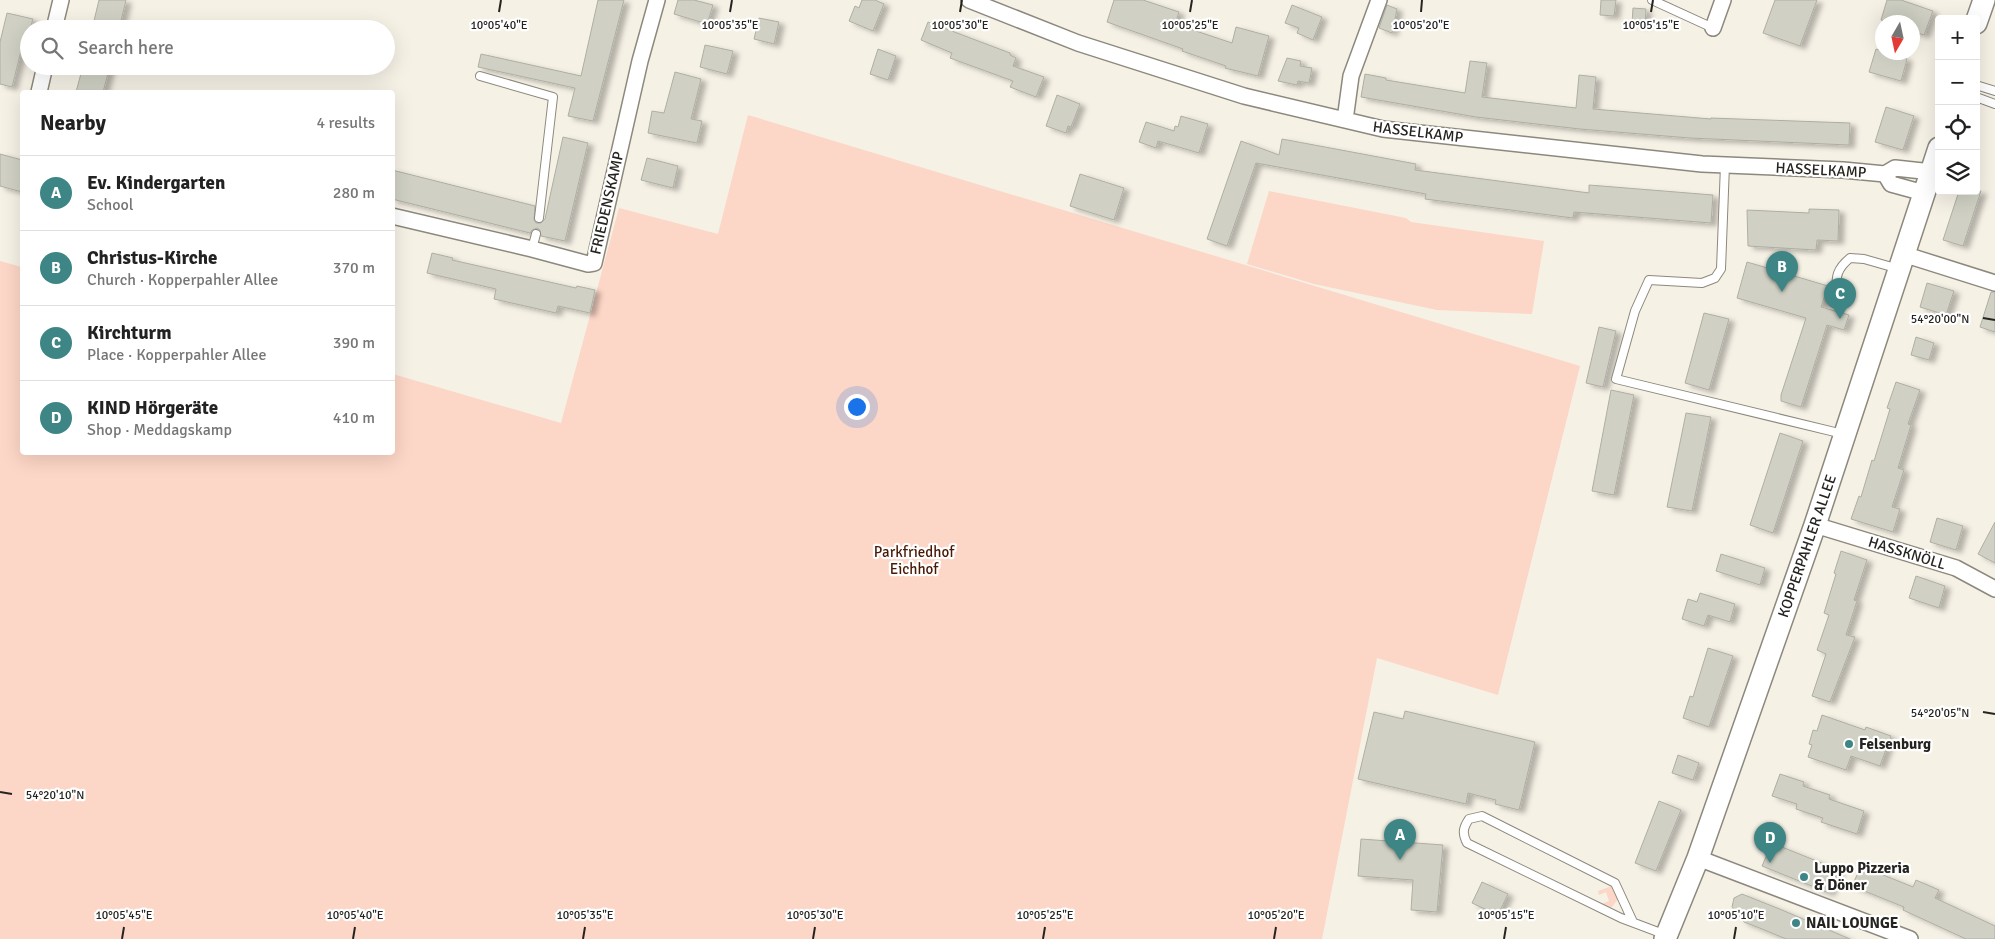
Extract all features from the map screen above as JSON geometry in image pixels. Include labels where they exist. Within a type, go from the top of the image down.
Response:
[{"type":"street","points":[[56,20],[61,0]]},
{"type":"street","name":"FRIEDENSKAMP","points":[[395,217],[534,241],[588,264],[594,263],[640,61],[658,0]]},
{"type":"street","name":"HASSELKAMP","points":[[969,0],[1078,42],[1235,93],[1383,130],[1725,165],[1843,170],[1885,174],[1895,168],[1932,172]]},
{"type":"street","points":[[1345,120],[1351,76],[1380,0]]},
{"type":"street","points":[[1713,28],[1723,0]]},
{"type":"street","points":[[1979,15],[1984,0]]},
{"type":"street","points":[[39,90],[43,75]]},
{"type":"street","name":"KOPPERPAHLER ALLEE","points":[[1666,937],[1698,858],[1815,525],[1938,150]]},
{"type":"street","name":"HASSELKAMP","points":[[1885,174],[1892,184],[1924,193]]},
{"type":"street","points":[[1901,261],[1995,283]]},
{"type":"street","name":"HASSKNÖLL","points":[[1815,525],[1956,568],[1995,589]]},
{"type":"street","points":[[1698,858],[1874,933],[1910,939]]},
{"type":"lane","points":[[1652,0],[1713,28]]},
{"type":"lane","points":[[480,76],[553,97],[539,218]]},
{"type":"lane","points":[[1980,86],[1995,91]]},
{"type":"lane","points":[[1980,98],[1995,104]]},
{"type":"lane","points":[[1725,165],[1721,269],[1715,278],[1702,283],[1649,280],[1635,311],[1616,379],[1845,434]]},
{"type":"lane","points":[[1836,300],[1836,277],[1841,266],[1850,258],[1901,261]]},
{"type":"lane","points":[[1633,922],[1615,883],[1482,816],[1469,819],[1464,828],[1464,836],[1467,843],[1633,922],[1666,937]]},
{"type":"green space","name":"Parkfriedhof Eichhof","points":[[748,115],[1580,366],[1498,695],[1377,658],[1322,939],[0,939],[0,261],[20,266],[20,455],[395,455],[395,375],[561,423],[619,208],[718,234]]},
{"type":"green space","points":[[1269,191],[1406,218],[1411,222],[1544,241],[1532,314],[1437,310],[1314,284],[1247,264]]},
{"type":"green space","points":[[1612,886],[1618,899],[1612,907],[1606,908],[1599,905],[1609,901],[1606,892],[1599,895],[1598,891]]},
{"type":"building","points":[[99,0],[126,0],[121,20],[94,20]]},
{"type":"building","points":[[598,0],[624,0],[593,121],[568,116],[575,88],[478,67],[481,54],[581,76]]},
{"type":"building","points":[[678,0],[694,0],[713,5],[707,24],[674,14]]},
{"type":"building","points":[[862,0],[875,0],[884,4],[873,31],[849,21],[855,6],[859,8]]},
{"type":"building","points":[[1114,0],[1143,0],[1179,12],[1175,24],[1232,43],[1236,27],[1269,36],[1258,76],[1225,68],[1226,66],[1182,51],[1183,49],[1107,22]]},
{"type":"building","points":[[1601,0],[1616,0],[1614,16],[1600,15]]},
{"type":"building","points":[[1775,0],[1817,0],[1800,46],[1763,33]]},
{"type":"building","points":[[1887,0],[1901,0],[1933,11],[1924,35],[1920,34],[1920,15],[1882,15]]},
{"type":"building","points":[[1292,5],[1322,17],[1313,40],[1297,33],[1299,28],[1285,23]]},
{"type":"building","points":[[1387,5],[1397,9],[1392,33],[1379,28]]},
{"type":"building","points":[[1633,8],[1646,9],[1645,25],[1632,23]]},
{"type":"building","points":[[7,13],[33,19],[20,20],[20,55],[12,87],[0,84],[0,42]]},
{"type":"building","points":[[759,18],[779,22],[774,44],[754,39]]},
{"type":"building","points":[[928,22],[1010,53],[1010,55],[1016,58],[1013,66],[1044,77],[1036,97],[1010,87],[1013,81],[950,58],[952,53],[921,40]]},
{"type":"building","points":[[705,45],[733,51],[727,74],[700,67]]},
{"type":"building","points":[[878,49],[896,56],[888,80],[870,74]]},
{"type":"building","points":[[1875,52],[1875,60],[1907,60],[1901,81],[1869,72]]},
{"type":"building","points":[[1287,58],[1301,61],[1300,66],[1312,68],[1309,83],[1298,81],[1297,85],[1278,81]]},
{"type":"building","points":[[1470,61],[1487,63],[1482,97],[1576,108],[1579,75],[1596,77],[1593,109],[1711,119],[1850,123],[1849,145],[1690,138],[1580,129],[1476,117],[1361,97],[1365,74],[1386,78],[1386,80],[1465,93]]},
{"type":"building","points":[[675,72],[701,79],[691,119],[702,121],[697,143],[648,133],[652,111],[664,113]]},
{"type":"building","points":[[81,75],[108,75],[104,90],[77,90]]},
{"type":"building","points":[[1057,95],[1080,104],[1071,127],[1068,126],[1066,133],[1046,126]]},
{"type":"building","points":[[1886,107],[1914,116],[1903,150],[1875,142]]},
{"type":"building","points":[[1181,116],[1208,124],[1199,153],[1158,141],[1156,148],[1139,142],[1146,122],[1174,131],[1175,126],[1178,127]]},
{"type":"building","points":[[563,137],[588,143],[565,241],[541,236],[540,230],[537,228],[530,233],[395,200],[395,171],[535,206],[534,220],[536,223],[541,223],[545,219]]},
{"type":"building","points":[[1282,139],[1416,164],[1415,170],[1589,193],[1589,185],[1713,195],[1711,223],[1574,212],[1573,218],[1425,199],[1426,194],[1256,163],[1227,246],[1207,239],[1241,141],[1279,155]]},
{"type":"building","points":[[0,154],[20,159],[20,191],[0,186]]},
{"type":"building","points":[[647,158],[678,166],[673,188],[641,180]]},
{"type":"building","points":[[1080,174],[1124,188],[1114,220],[1070,206]]},
{"type":"building","points":[[1958,195],[1980,195],[1963,246],[1943,240]]},
{"type":"building","points":[[1809,209],[1839,210],[1838,241],[1817,240],[1816,250],[1748,246],[1747,210],[1809,213]]},
{"type":"building","points":[[432,253],[453,258],[452,260],[576,288],[577,286],[595,290],[590,313],[558,306],[556,313],[494,299],[496,289],[427,273]]},
{"type":"building","points":[[1747,262],[1828,286],[1821,307],[1849,315],[1844,330],[1827,325],[1801,407],[1781,401],[1781,395],[1806,318],[1737,298]]},
{"type":"building","points":[[1927,283],[1954,291],[1946,315],[1920,307]]},
{"type":"building","points":[[1991,292],[1995,292],[1995,332],[1980,327]]},
{"type":"building","points":[[1704,313],[1729,319],[1709,390],[1685,383]]},
{"type":"building","points":[[1599,327],[1616,331],[1603,387],[1586,383]]},
{"type":"building","points":[[1916,337],[1934,343],[1929,360],[1911,355]]},
{"type":"building","points":[[1896,382],[1920,390],[1908,424],[1911,425],[1898,468],[1904,470],[1892,507],[1900,509],[1893,532],[1851,519],[1859,496],[1861,497],[1872,460],[1874,461],[1890,409],[1887,408]]},
{"type":"building","points":[[1611,390],[1634,395],[1614,495],[1592,491]]},
{"type":"building","points":[[1686,413],[1711,417],[1692,511],[1667,507]]},
{"type":"building","points":[[1780,433],[1803,441],[1773,533],[1750,525]]},
{"type":"building","points":[[1937,518],[1963,526],[1956,550],[1930,542]]},
{"type":"building","points":[[1995,522],[1995,563],[1978,554]]},
{"type":"building","points":[[1841,551],[1867,560],[1854,600],[1857,601],[1846,635],[1855,637],[1830,702],[1812,696],[1826,654],[1817,650],[1829,615],[1824,613]]},
{"type":"building","points":[[1721,554],[1765,568],[1760,585],[1716,571]]},
{"type":"building","points":[[1916,576],[1945,586],[1939,608],[1909,598]]},
{"type":"building","points":[[1700,593],[1735,604],[1730,622],[1708,615],[1704,626],[1682,619],[1688,599],[1697,602]]},
{"type":"building","points":[[1708,648],[1733,656],[1709,727],[1683,718],[1690,696],[1693,697]]},
{"type":"building","points":[[1405,711],[1535,742],[1519,810],[1495,804],[1496,800],[1468,793],[1466,804],[1358,779],[1374,712],[1403,719]]},
{"type":"building","name":"Felsenburg","points":[[1822,715],[1865,730],[1866,727],[1891,736],[1880,766],[1851,756],[1846,770],[1808,757],[1812,745],[1809,744],[1813,730],[1817,731]]},
{"type":"building","points":[[1678,755],[1699,763],[1693,780],[1672,773]]},
{"type":"building","points":[[1780,774],[1804,782],[1803,786],[1830,795],[1829,799],[1864,811],[1857,834],[1821,822],[1823,818],[1796,809],[1797,804],[1772,796]]},
{"type":"building","points":[[1659,801],[1681,810],[1656,871],[1635,863]]},
{"type":"building","points":[[1361,839],[1443,845],[1437,912],[1411,910],[1413,880],[1358,876]]},
{"type":"building","points":[[1772,843],[1839,870],[1829,893],[1762,866]]},
{"type":"building","points":[[1861,866],[1913,887],[1916,880],[1939,890],[1935,898],[1995,926],[1995,939],[1966,939],[1903,910],[1904,907],[1852,886]]},
{"type":"building","points":[[1482,882],[1508,894],[1498,915],[1472,903]]},
{"type":"building","points":[[1742,894],[1850,939],[1786,939],[1744,922],[1732,907],[1734,898]]},
{"type":"place","name":"Christus-Kirche","points":[[1782,292]]},
{"type":"place","name":"Kirchturm","points":[[1840,319]]},
{"type":"place","name":"Felsenburg","points":[[1849,744]]},
{"type":"place","name":"Ev. Kindergarten","points":[[1400,860]]},
{"type":"place","name":"KIND Hörgeräte","points":[[1770,863]]},
{"type":"place","name":"Luppo Pizzeria & Döner","points":[[1804,877]]},
{"type":"place","name":"NAIL LOUNGE","points":[[1796,923]]}]
